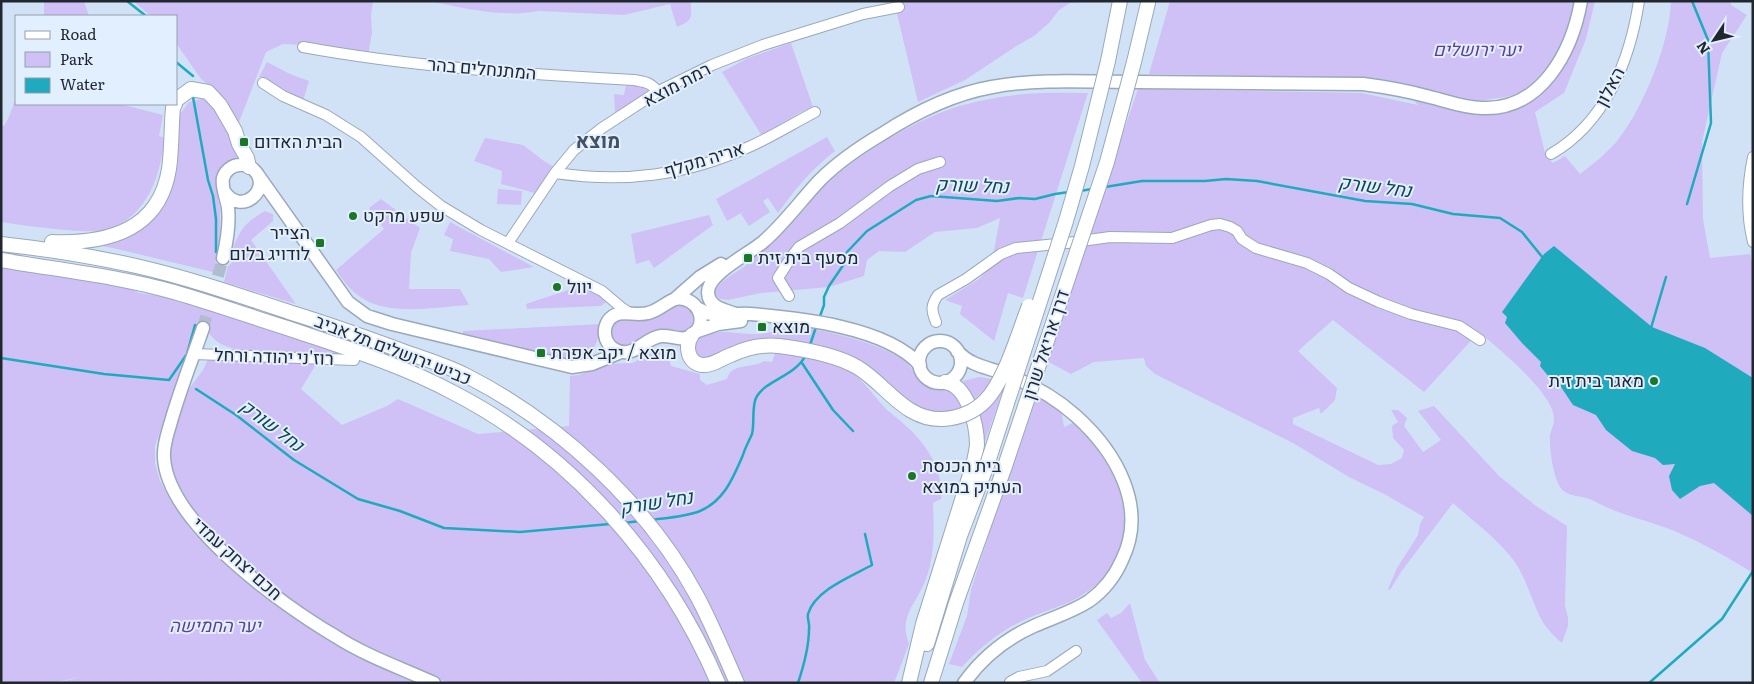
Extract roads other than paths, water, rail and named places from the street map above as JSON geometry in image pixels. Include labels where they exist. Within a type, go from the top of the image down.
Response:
[{"type":"highway","name":"דרך אריאל שרון","points":[[914,683],[960,536],[987,465],[1066,221],[1082,166],[1108,61],[1120,1]]},
{"type":"highway","name":"דרך אריאל שרון","points":[[932,683],[956,603],[1005,466],[1107,162],[1148,3]]},
{"type":"highway","points":[[178,99],[191,89],[208,92],[220,105],[232,123],[254,171]]},
{"type":"highway","points":[[1,243],[69,243],[100,239],[123,232],[145,218],[154,208],[166,183],[174,105]]},
{"type":"highway","points":[[694,333],[688,342],[688,353],[693,360],[701,365],[710,364],[753,347],[788,348],[837,359],[856,367],[914,414],[943,419],[968,414],[980,406],[992,392],[1006,365],[1066,221]]},
{"type":"highway","name":"כביש ירושלים תל אביב","points":[[1,243],[64,252],[176,276],[358,334],[451,369],[518,406],[557,435],[615,487],[644,518],[671,555],[696,595],[737,683]]},
{"type":"highway","name":"כביש ירושלים תל אביב","points":[[1,260],[106,278],[172,292],[339,345],[434,383],[465,398],[518,432],[552,459],[613,518],[641,551],[692,627],[718,683]]},
{"type":"highway","points":[[909,683],[930,600],[976,455],[976,429],[969,406],[951,378]]},
{"type":"main road","points":[[736,314],[714,306],[710,301],[708,294],[709,285],[714,278],[762,242],[832,168],[863,145],[932,105],[992,87],[1059,82],[1363,84],[1389,87],[1466,106],[1481,108],[1508,106],[1531,95],[1550,77],[1558,65],[1572,32],[1581,1]]},
{"type":"main road","points":[[224,258],[228,210],[223,183],[224,175],[235,166],[243,165],[254,171],[352,306],[367,316],[392,324],[566,366],[582,366],[621,352],[634,351],[655,337],[666,336],[680,339],[733,321],[784,319]]},
{"type":"main road","points":[[227,237],[236,214],[259,190],[260,184],[254,171]]},
{"type":"main road","points":[[224,191],[235,201],[248,201],[258,198],[268,199],[286,213]]},
{"type":"main road","points":[[582,366],[596,355],[607,326],[619,313],[649,313],[674,299],[700,277],[749,246],[789,214]]},
{"type":"main road","points":[[694,333],[700,319],[695,304],[702,286],[711,277],[728,267]]},
{"type":"main road","points":[[674,299],[687,300],[697,308],[711,314],[736,314],[831,325],[869,335],[909,354],[920,365]]},
{"type":"main road","points":[[607,326],[608,344],[613,349],[621,352]]},
{"type":"main road","name":"חכם יצחק עמדי","points":[[203,328],[176,402],[164,450],[165,470],[175,496],[186,512],[209,538],[268,590],[335,637],[434,683]]},
{"type":"main road","points":[[891,344],[910,347],[927,346],[935,342],[950,344],[967,361],[1006,374],[1052,398],[1076,416],[1091,431],[1122,476],[1130,499],[1132,519],[1130,538],[1124,557],[1110,581],[1088,602],[1022,632],[1001,645],[974,669],[964,683]]},
{"type":"main road","points":[[927,346],[920,356],[920,365],[923,374],[935,382],[976,372],[1006,374]]},
{"type":"main road","points":[[951,378],[961,361],[957,351]]},
{"type":"street","name":"האלון","points":[[1551,154],[1564,146],[1591,121],[1614,86],[1630,43],[1639,1]]},
{"type":"street","name":"רמת מוצא","points":[[508,243],[574,150],[587,139],[658,92],[712,66],[763,45],[863,14],[899,7]]},
{"type":"street","name":"המתנחלים בהר","points":[[303,47],[487,71],[634,80],[648,83],[655,87],[658,92]]},
{"type":"street","points":[[263,83],[283,96],[326,115],[361,136],[417,187],[441,206],[481,230],[602,291],[607,295],[610,303],[607,326]]},
{"type":"street","points":[[178,100],[195,93],[206,95],[215,102],[230,125],[235,137],[239,154],[235,166]]},
{"type":"street","name":"אריה מקלף","points":[[556,173],[628,178],[652,176],[692,168],[749,147],[816,112]]},
{"type":"street","points":[[1753,157],[1749,178],[1748,207],[1753,242]]},
{"type":"street","points":[[789,296],[778,278],[799,247],[840,223],[918,169],[940,162]]},
{"type":"street","points":[[936,322],[931,312],[938,295],[1008,250],[1067,244],[1110,237],[1172,238],[1211,225],[1220,224],[1237,231],[1242,239],[1256,248],[1307,263],[1349,288],[1379,302],[1411,314],[1459,326],[1480,340]]},
{"type":"street","points":[[602,291],[631,314]]},
{"type":"street","name":"רוז'ני יהודה ורחל","points":[[194,354],[354,360]]},
{"type":"street","points":[[1009,680],[1047,670],[1076,651]]},
{"type":"water","name":"מאגר בית זית","points":[[1554,246],[1652,327],[1705,348],[1753,378],[1753,516],[1714,483],[1700,486],[1680,499],[1672,490],[1669,476],[1675,464],[1663,465],[1655,458],[1632,451],[1606,430],[1596,415],[1573,405],[1559,384],[1549,377],[1540,366],[1541,362],[1505,323],[1507,317],[1502,312],[1544,254]]},
{"type":"waterway","points":[[127,1],[145,15]]},
{"type":"waterway","points":[[1687,204],[1711,123],[1708,40],[1692,1]]},
{"type":"waterway","points":[[178,64],[193,76]]},
{"type":"waterway","points":[[193,97],[208,180],[213,196],[216,219],[216,252]]},
{"type":"waterway","name":"נחל שורק","points":[[1105,187],[1142,181],[1226,179],[1257,181],[1365,201],[1412,204],[1453,214],[1500,218],[1522,232],[1543,258]]},
{"type":"waterway","name":"נחל שורק","points":[[1080,191],[1092,189]]},
{"type":"waterway","name":"נחל שורק","points":[[819,319],[824,305],[824,297],[844,264],[847,252],[867,231],[916,200],[931,196],[997,201],[1019,198],[1035,199],[1069,192]]},
{"type":"waterway","points":[[1651,328],[1666,277]]},
{"type":"waterway","name":"נחל שורק","points":[[1,358],[104,374],[169,380],[187,354],[195,325]]},
{"type":"waterway","name":"נחל שורק","points":[[810,345],[816,327]]},
{"type":"waterway","name":"נחל שורק","points":[[651,520],[682,516],[700,511],[722,495],[735,472],[752,434],[754,404],[757,396],[767,386],[795,368],[806,355]]},
{"type":"waterway","points":[[802,363],[833,410],[853,431]]},
{"type":"waterway","name":"נחל שורק","points":[[196,389],[236,415],[294,460],[358,499],[400,511],[444,528],[520,532],[610,524]]},
{"type":"waterway","name":"נחל שורק","points":[[623,523],[640,521]]},
{"type":"waterway","points":[[798,683],[808,643],[808,614],[812,605],[826,591],[872,565],[865,534]]},
{"type":"waterway","points":[[1649,683],[1722,619],[1753,571]]},
{"type":"tunnel","points":[[203,328],[223,258]]},
{"type":"place","name":"הבית האדום","points":[[244,142]]},
{"type":"place","name":"שפע מרקט","points":[[353,216]]},
{"type":"place","name":"הצייר לודויג בלום","points":[[320,243]]},
{"type":"place","name":"מסעף בית זית","points":[[748,258]]},
{"type":"place","name":"יוול","points":[[557,287]]},
{"type":"place","name":"מוצא","points":[[762,327]]},
{"type":"place","name":"מוצא / יקב אפרת","points":[[541,353]]},
{"type":"place","name":"מאגר בית זית","points":[[1654,381]]},
{"type":"place","name":"בית הכנסת העתיק במוצא","points":[[912,476]]},
{"type":"district","name":"מוצא","points":[[598,141]]},
{"type":"park label","name":"יער ירושלים","points":[[1477,50]]},
{"type":"park label","name":"יער החמישה","points":[[215,626]]}]
